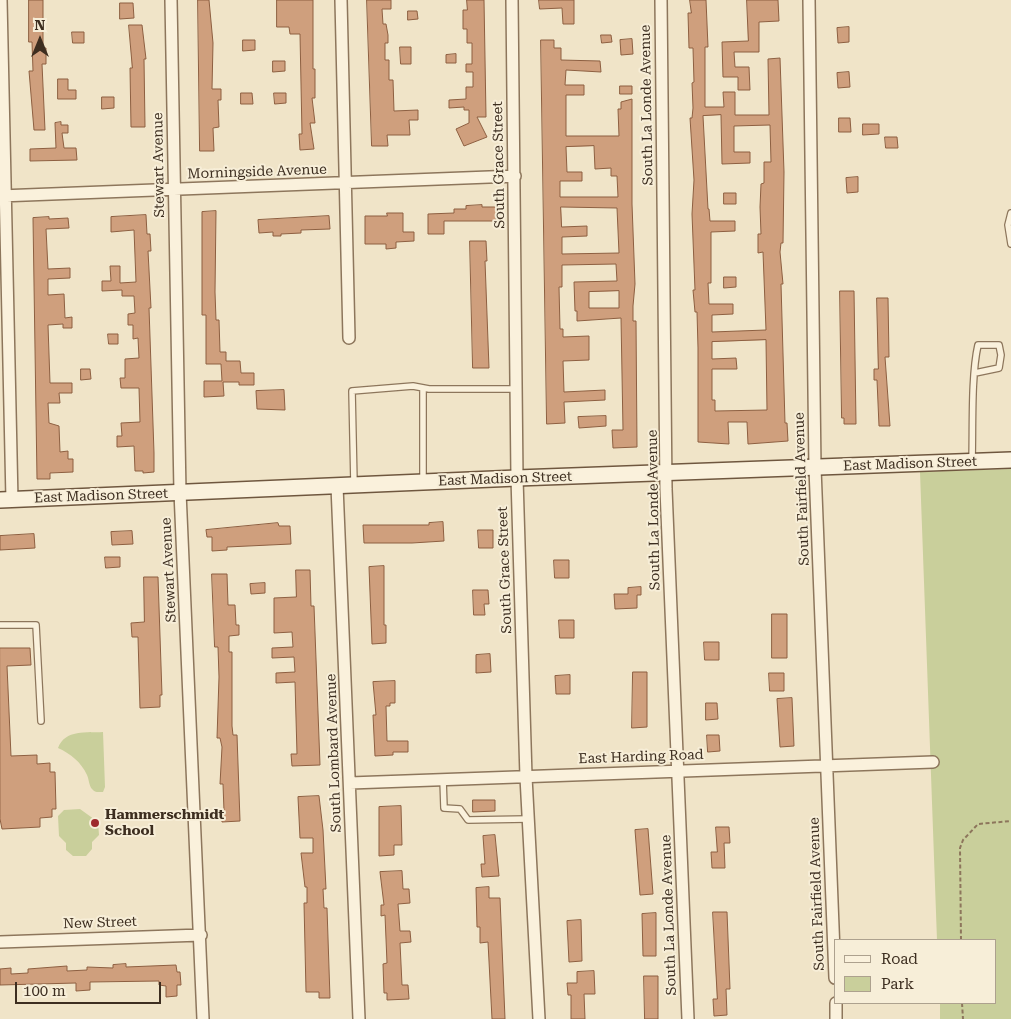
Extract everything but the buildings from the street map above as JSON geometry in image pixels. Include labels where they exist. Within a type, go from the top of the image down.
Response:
[{"type":"street","points":[[1,0],[6,500]]},
{"type":"street","name":"Stewart Avenue","points":[[171,0],[180,492],[201,934],[203,1019]]},
{"type":"street","points":[[341,0],[349,338]]},
{"type":"street","name":"South Grace Street","points":[[512,0],[517,478],[526,776],[539,1019]]},
{"type":"street","name":"South La Londe Avenue","points":[[661,0],[667,473],[688,1019]]},
{"type":"street","name":"South Fairfield Avenue","points":[[809,0],[815,468],[834,952]]},
{"type":"street","name":"Morningside Avenue","points":[[3,196],[515,176]]},
{"type":"street","name":"East Madison Street","points":[[6,500],[517,478],[1011,460]]},
{"type":"street","name":"South Lombard Avenue","points":[[337,486],[360,1019]]},
{"type":"street","name":"East Harding Road","points":[[350,782],[933,762]]},
{"type":"street","name":"New Street","points":[[0,942],[201,934]]},
{"type":"street","points":[[836,1004],[836,1019]]},
{"type":"lane","points":[[1011,213],[1008,225],[1011,242]]},
{"type":"lane","points":[[972,462],[976,373],[978,345],[999,345],[1001,354],[998,368],[976,373]]},
{"type":"lane","points":[[354,486],[352,391],[413,386],[423,388],[516,389]]},
{"type":"lane","points":[[423,388],[423,482]]},
{"type":"lane","points":[[0,626],[36,625],[41,721]]},
{"type":"lane","points":[[442,780],[444,808],[460,809],[468,820],[528,820]]},
{"type":"path","points":[[961,939],[959,857],[963,840],[978,824],[1011,820]]},
{"type":"path","points":[[962,1004],[962,1019]]},
{"type":"green space","points":[[1011,469],[1011,1019],[940,1019],[940,1004],[996,1004],[996,939],[937,939],[920,472]]},
{"type":"green space","points":[[84,732],[103,732],[105,787],[103,792],[97,792],[91,788],[85,770],[79,762],[58,748],[61,742],[71,735]]},
{"type":"green space","points":[[80,809],[98,822],[99,835],[92,842],[92,849],[86,856],[73,856],[66,850],[66,843],[59,836],[58,816],[64,810]]},
{"type":"place","name":"Hammerschmidt School","points":[[95,823]]}]
